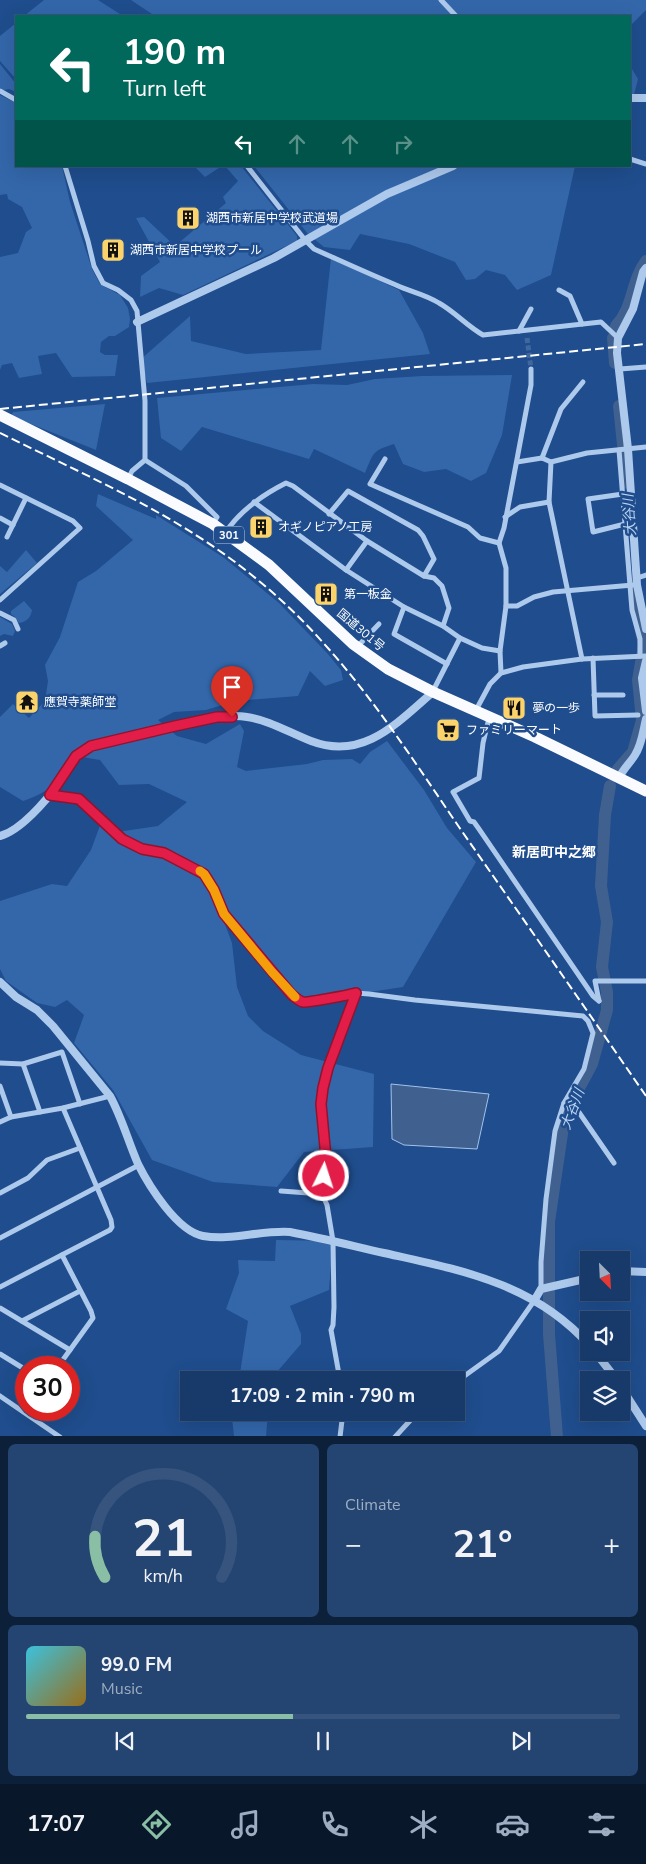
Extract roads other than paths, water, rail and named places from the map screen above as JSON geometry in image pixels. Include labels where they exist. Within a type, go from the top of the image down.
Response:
[{"type":"highway","name":"国道301号","points":[[0,415],[213,524],[282,576],[357,647],[388,669],[646,792]]},
{"type":"street","points":[[441,0],[455,15]]},
{"type":"street","points":[[0,91],[15,99]]},
{"type":"street","points":[[631,98],[646,98]]},
{"type":"street","points":[[631,159],[646,164]]},
{"type":"street","points":[[65,167],[94,266],[103,283],[118,290],[131,300],[137,311],[145,401],[145,460],[132,471],[128,479]]},
{"type":"street","points":[[248,167],[314,249],[399,287],[420,293],[434,300],[463,319],[470,328],[483,335],[601,322],[618,338]]},
{"type":"street","points":[[138,322],[274,258],[387,194],[451,167]]},
{"type":"street","points":[[646,268],[643,272],[633,309],[618,338],[617,353],[628,449],[634,582],[632,610],[644,657],[642,678],[646,710]]},
{"type":"street","points":[[559,290],[570,296],[582,324]]},
{"type":"street","points":[[519,331],[531,309]]},
{"type":"street","points":[[526,330],[527,338]]},
{"type":"street","points":[[620,370],[646,366]]},
{"type":"street","points":[[501,673],[500,651],[506,606],[506,568],[499,543],[504,528],[531,386],[531,369]]},
{"type":"street","points":[[542,458],[561,409],[583,382]]},
{"type":"street","points":[[517,462],[542,458],[551,462],[587,452],[646,447]]},
{"type":"street","points":[[619,450],[625,524],[634,582],[646,629]]},
{"type":"street","points":[[385,459],[370,484],[468,527],[480,538],[499,543]]},
{"type":"street","points":[[145,460],[186,486],[217,517],[213,524]]},
{"type":"street","points":[[551,462],[549,502],[582,660]]},
{"type":"street","points":[[225,532],[254,502],[286,483],[293,486],[367,541],[424,576],[434,578],[442,586],[449,608],[443,626]]},
{"type":"street","points":[[0,485],[73,521],[80,528],[0,600]]},
{"type":"street","points":[[329,514],[348,491],[414,527],[423,536],[434,559],[424,576]]},
{"type":"street","points":[[623,494],[588,499],[593,532],[625,524]]},
{"type":"street","points":[[7,537],[26,498]]},
{"type":"street","points":[[254,502],[346,570],[404,606],[443,626],[460,638],[482,648],[500,651]]},
{"type":"street","points":[[505,517],[520,507],[549,502]]},
{"type":"street","points":[[0,518],[13,525]]},
{"type":"street","points":[[346,570],[367,541]]},
{"type":"street","points":[[506,606],[517,606],[534,597],[568,590],[634,582],[646,574]]},
{"type":"street","points":[[404,606],[394,634],[447,664]]},
{"type":"street","points":[[0,613],[14,620],[18,629]]},
{"type":"street","points":[[357,647],[379,624]]},
{"type":"street","points":[[0,836],[19,826],[50,795],[76,756],[91,746],[217,717],[247,717],[333,747],[356,746],[367,742],[402,720],[433,692],[460,638]]},
{"type":"street","points":[[476,710],[490,684],[501,673],[523,667],[593,658],[644,657]]},
{"type":"street","points":[[593,658],[594,716],[638,715]]},
{"type":"street","points":[[594,695],[623,695]]},
{"type":"street","points":[[490,716],[483,743],[479,778],[453,792],[470,821],[474,822],[479,829],[593,996],[599,1001],[595,981],[646,981]]},
{"type":"street","points":[[615,776],[623,770],[635,754],[641,742],[646,719]]},
{"type":"street","points":[[50,795],[79,799],[122,839],[142,849],[164,853],[204,874],[214,890],[224,914],[292,995],[303,1002],[356,993],[583,1016],[588,1021],[593,1033],[584,1069],[564,1103],[555,1131],[541,1262],[541,1289],[499,1351],[465,1376]]},
{"type":"street","points":[[0,982],[16,997],[37,1010],[53,1026],[110,1096],[139,1165],[175,1220],[191,1232],[202,1236],[220,1237],[280,1231],[333,1241],[449,1268],[495,1281],[534,1301],[557,1315],[580,1337]]},
{"type":"street","points":[[338,1371],[331,1330],[333,1325],[334,1298],[333,1241],[327,1205],[322,1194],[326,1158],[321,1104],[328,1068],[356,993]]},
{"type":"street","points":[[0,1063],[23,1064],[62,1052],[80,1104]]},
{"type":"street","points":[[23,1064],[40,1112]]},
{"type":"street","points":[[0,1086],[11,1117]]},
{"type":"street","points":[[0,1122],[11,1117],[63,1108],[110,1096]]},
{"type":"street","points":[[564,1103],[576,1108],[614,1163]]},
{"type":"street","points":[[0,1287],[111,1228],[111,1220],[98,1187],[63,1108]]},
{"type":"street","points":[[0,1194],[28,1178],[47,1160],[80,1148]]},
{"type":"street","points":[[0,1238],[139,1165]]},
{"type":"street","points":[[280,1191],[322,1194]]},
{"type":"street","points":[[62,1255],[93,1318],[66,1356]]},
{"type":"street","points":[[630,1271],[646,1272]]},
{"type":"street","points":[[541,1289],[580,1280]]},
{"type":"street","points":[[22,1321],[80,1291]]},
{"type":"street","points":[[0,1308],[70,1350]]},
{"type":"street","points":[[0,1354],[15,1363]]},
{"type":"street","points":[[602,1361],[610,1371]]},
{"type":"street","points":[[0,1396],[60,1436]]},
{"type":"street","points":[[630,1401],[646,1426]]},
{"type":"street","points":[[340,1436],[342,1421]]},
{"type":"street","points":[[395,1436],[409,1421]]},
{"type":"waterway","name":"大谷川","points":[[616,326],[626,311],[641,269],[646,261]]},
{"type":"waterway","name":"大谷川","points":[[613,338],[615,363]]},
{"type":"waterway","name":"大谷川","points":[[619,406],[623,445]]},
{"type":"waterway","name":"大谷川","points":[[624,450],[627,483]]},
{"type":"waterway","name":"大谷川","points":[[618,769],[633,752],[642,720],[638,680],[644,645],[635,603],[634,586]]},
{"type":"waterway","name":"大谷川","points":[[557,1436],[549,1334],[549,1222],[563,1127],[570,1105],[592,1064],[607,1010],[607,992],[602,967],[607,922],[601,886],[605,815],[610,786]]},
{"type":"tunnel","points":[[527,338],[531,369]]},
{"type":"railway","points":[[0,409],[646,344]]},
{"type":"railway","points":[[0,433],[101,482],[199,537],[230,558],[289,607],[317,636],[368,696],[646,1096]]},
{"type":"place","name":"湖西市新居中学校武道場","points":[[188,218]]},
{"type":"place","name":"湖西市新居中学校プール","points":[[113,250]]},
{"type":"place","name":"オギノピアノ工房","points":[[261,527]]},
{"type":"place","name":"第一板金","points":[[326,594]]},
{"type":"place","name":"應賀寺薬師堂","points":[[27,702]]},
{"type":"place","name":"夢の一歩","points":[[514,708]]},
{"type":"place","name":"ファミリーマート","points":[[448,730]]},
{"type":"district","name":"新居町中之郷","points":[[554,852]]}]
